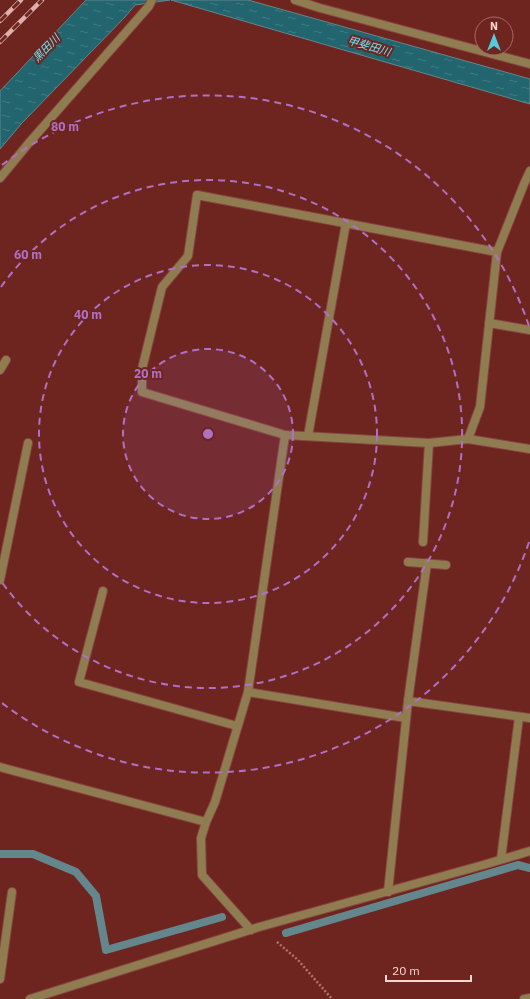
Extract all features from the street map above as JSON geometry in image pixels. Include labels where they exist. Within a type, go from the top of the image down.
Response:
[{"type":"street","points":[[295,0],[530,64]]},
{"type":"street","points":[[0,178],[151,3]]},
{"type":"street","points":[[468,439],[480,407],[497,252],[530,172]]},
{"type":"street","points":[[497,252],[197,195],[188,256],[162,288],[142,369],[142,392],[285,434],[429,442],[468,439],[530,449]]},
{"type":"street","points":[[308,436],[346,223]]},
{"type":"street","points":[[489,323],[530,330]]},
{"type":"street","points":[[0,370],[6,360]]},
{"type":"street","points":[[255,929],[202,875],[201,838],[215,802],[248,692],[285,434]]},
{"type":"street","points":[[423,542],[429,442]]},
{"type":"street","points":[[0,580],[28,443]]},
{"type":"street","points":[[408,562],[446,565]]},
{"type":"street","points":[[388,892],[406,718],[426,563]]},
{"type":"street","points":[[103,590],[79,682],[238,726]]},
{"type":"street","points":[[248,692],[406,718]]},
{"type":"street","points":[[408,701],[530,718]]},
{"type":"street","points":[[500,859],[519,717]]},
{"type":"street","points":[[0,767],[206,822]]},
{"type":"street","points":[[30,999],[255,929],[530,851]]},
{"type":"street","points":[[0,979],[12,892]]},
{"type":"street","points":[[524,999],[530,998]]},
{"type":"path","points":[[255,929],[298,960],[332,999]]},
{"type":"water","name":"黒田川","points":[[86,0],[170,0],[135,5],[22,123],[0,149],[0,91]]},
{"type":"water","name":"甲斐田川","points":[[171,0],[248,0],[530,79],[530,104]]},
{"type":"waterway","points":[[0,854],[33,854],[76,872],[96,896],[106,950],[222,917]]},
{"type":"waterway","points":[[286,933],[518,865],[530,868]]},
{"type":"railway","points":[[0,21],[21,0]]},
{"type":"railway","points":[[0,42],[42,0]]}]
